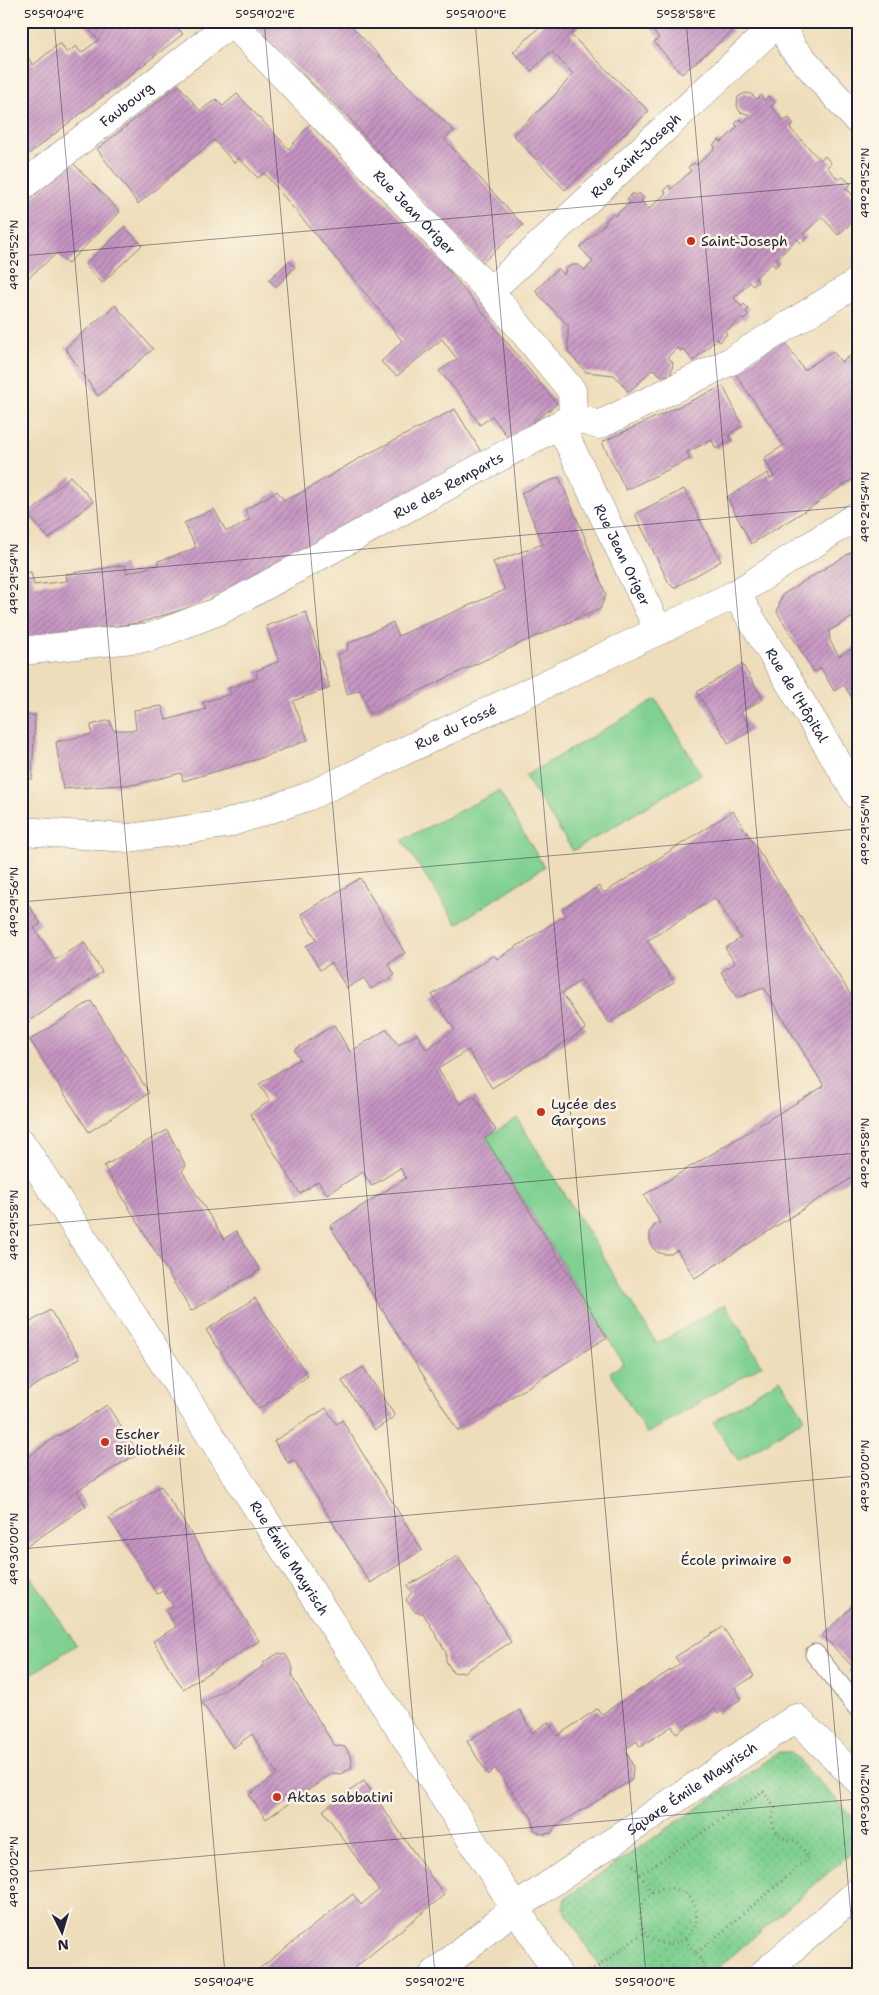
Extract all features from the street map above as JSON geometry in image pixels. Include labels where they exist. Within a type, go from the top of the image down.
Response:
[{"type":"street","points":[[781,21],[792,46],[858,121]]},
{"type":"street","name":"Rue Saint-Joseph","points":[[490,291],[781,21]]},
{"type":"street","name":"Rue Jean Origer","points":[[231,22],[490,291],[572,390],[566,421],[658,631]]},
{"type":"street","name":"Faubourg","points":[[21,187],[231,22]]},
{"type":"street","points":[[566,421],[599,425],[731,362],[858,282]]},
{"type":"street","name":"Rue des Remparts","points":[[21,652],[151,637],[219,611],[566,421]]},
{"type":"street","name":"Rue du Fossé","points":[[21,831],[129,838],[226,824],[307,797],[736,594],[858,515]]},
{"type":"street","name":"Rue de l'Hôpital","points":[[736,594],[858,796]]},
{"type":"street","name":"Rue Émile Mayrisch","points":[[21,1142],[558,1974]]},
{"type":"street","name":"Square Émile Mayrisch","points":[[516,1907],[796,1718],[858,1780]]},
{"type":"street","points":[[763,1974],[858,1892]]},
{"type":"street","points":[[434,1974],[516,1907]]},
{"type":"lane","points":[[815,1654],[858,1708]]},
{"type":"path","points":[[640,1875],[763,1791],[767,1796],[775,1808],[772,1816],[775,1832],[781,1838],[797,1841],[809,1858],[696,1954]]},
{"type":"path","points":[[632,1863],[652,1892]]},
{"type":"path","points":[[666,1887],[680,1890],[691,1899],[696,1912],[695,1927],[685,1938],[672,1944],[657,1942],[645,1932],[640,1918],[642,1903],[652,1892],[666,1887]]},
{"type":"path","points":[[587,1971],[595,1969],[645,1932]]},
{"type":"path","points":[[685,1938],[710,1974]]},
{"type":"green space","points":[[656,699],[701,774],[573,851],[525,776]]},
{"type":"green space","points":[[499,791],[544,867],[457,924],[402,840]]},
{"type":"green space","points":[[517,1118],[657,1344],[725,1304],[762,1365],[647,1434],[610,1372],[624,1364],[485,1138]]},
{"type":"green space","points":[[780,1379],[805,1418],[738,1461],[713,1422]]},
{"type":"green space","points":[[21,1561],[76,1645],[21,1681]]},
{"type":"green space","points":[[780,1752],[791,1752],[858,1822],[858,1847],[711,1974],[604,1974],[563,1908],[565,1898]]},
{"type":"building","points":[[81,21],[172,21],[183,34],[21,160],[21,52],[23,50],[33,65],[60,43],[67,53],[76,46],[81,53],[99,40]]},
{"type":"building","points":[[251,21],[329,21],[333,25],[337,21],[347,21],[395,73],[454,131],[444,139],[523,225],[482,263],[416,194],[348,117],[274,47]]},
{"type":"building","points":[[546,21],[584,21],[571,35],[649,111],[565,190],[513,135],[552,98],[573,74],[551,51],[531,71],[513,52]]},
{"type":"building","points":[[645,21],[725,21],[733,31],[682,74],[654,42],[659,38]]},
{"type":"building","points":[[845,21],[858,21],[858,36]]},
{"type":"building","points":[[179,85],[200,111],[216,99],[223,106],[237,94],[289,149],[310,124],[437,256],[557,404],[510,440],[492,416],[480,425],[460,395],[439,371],[457,359],[442,339],[397,376],[381,362],[402,341],[377,307],[264,173],[258,178],[239,158],[234,163],[214,140],[138,204],[97,149]]},
{"type":"building","name":"Saint-Joseph","points":[[745,93],[751,94],[757,99],[761,95],[764,100],[769,96],[775,103],[771,107],[784,121],[789,118],[794,124],[790,128],[820,160],[825,156],[831,163],[827,167],[839,180],[843,177],[851,184],[846,188],[858,201],[858,217],[838,235],[822,217],[803,234],[807,238],[801,243],[797,239],[777,259],[780,262],[775,267],[772,263],[755,278],[758,282],[753,286],[750,282],[734,298],[742,307],[744,304],[749,309],[746,312],[749,315],[744,320],[741,318],[725,332],[727,334],[720,342],[717,339],[693,361],[683,349],[681,351],[677,348],[668,357],[673,363],[671,374],[662,376],[653,369],[629,392],[614,375],[586,372],[568,352],[568,325],[535,291],[558,268],[564,275],[566,268],[572,265],[578,265],[585,270],[593,262],[580,247],[607,222],[605,221],[613,214],[615,216],[630,202],[627,199],[633,193],[636,196],[639,193],[644,198],[641,201],[649,209],[666,193],[664,190],[669,185],[671,189],[691,171],[688,167],[694,163],[697,165],[716,147],[713,145],[719,140],[722,142],[738,126],[735,124],[740,119],[743,122],[751,115],[740,112],[737,105],[738,97]]},
{"type":"building","points":[[71,161],[120,212],[67,264],[57,253],[21,284],[21,208]]},
{"type":"building","points":[[125,227],[142,245],[102,283],[85,265]]},
{"type":"building","points":[[289,261],[295,267],[276,287],[269,280]]},
{"type":"building","points":[[115,305],[153,349],[98,396],[65,348]]},
{"type":"building","points":[[783,339],[804,370],[833,351],[841,362],[858,351],[858,448],[855,450],[858,455],[858,475],[816,504],[751,544],[727,497],[768,473],[770,479],[774,476],[764,458],[784,445],[734,372]]},
{"type":"building","points":[[723,386],[743,426],[729,434],[732,440],[716,449],[712,440],[687,452],[690,459],[626,490],[602,442]]},
{"type":"building","points":[[455,409],[483,455],[235,588],[197,605],[138,623],[21,639],[21,573],[31,572],[34,585],[67,581],[66,574],[125,565],[127,573],[158,565],[158,561],[196,547],[184,523],[214,509],[226,531],[236,528],[250,519],[245,510],[277,491],[284,500],[299,494],[358,459]]},
{"type":"building","points":[[70,476],[93,501],[49,539],[28,515]]},
{"type":"building","points":[[559,477],[583,533],[606,595],[600,609],[523,642],[370,714],[360,690],[347,694],[338,655],[348,650],[347,644],[393,622],[398,636],[505,590],[493,562],[543,544],[521,493]]},
{"type":"building","points":[[684,489],[721,561],[674,588],[669,583],[635,514]]},
{"type":"building","points":[[858,548],[858,614],[829,631],[830,641],[839,656],[858,645],[858,708],[844,685],[834,691],[821,668],[814,672],[777,612],[782,595]]},
{"type":"building","points":[[306,612],[330,688],[293,701],[308,740],[258,759],[183,781],[181,773],[138,784],[63,789],[56,742],[92,734],[91,725],[110,720],[113,730],[136,730],[134,710],[162,706],[166,720],[206,709],[203,702],[231,694],[229,688],[258,678],[256,671],[279,661],[266,626]]},
{"type":"building","points":[[742,664],[763,699],[741,712],[752,730],[729,744],[697,692]]},
{"type":"building","points":[[21,715],[35,715],[32,779],[21,778]]},
{"type":"building","points":[[733,811],[858,1006],[858,1174],[695,1278],[677,1250],[671,1254],[664,1254],[657,1252],[652,1247],[650,1232],[654,1226],[660,1223],[644,1195],[824,1086],[764,988],[737,998],[721,972],[735,963],[725,948],[741,938],[715,898],[647,941],[674,982],[609,1023],[581,980],[562,993],[586,1029],[492,1088],[468,1050],[438,1069],[460,1104],[474,1096],[496,1130],[485,1138],[607,1337],[458,1431],[330,1226],[406,1178],[400,1168],[372,1186],[363,1172],[327,1194],[318,1181],[300,1194],[250,1114],[270,1101],[259,1084],[300,1059],[294,1050],[334,1025],[350,1052],[387,1029],[398,1045],[417,1034],[426,1049],[455,1030],[432,995],[494,955],[497,959],[566,915],[562,909],[599,886],[604,893]]},
{"type":"building","points":[[360,878],[405,953],[388,963],[395,975],[371,989],[364,978],[347,988],[331,963],[320,970],[306,946],[317,940],[301,914]]},
{"type":"building","points":[[21,893],[41,924],[34,928],[55,960],[84,942],[102,972],[21,1027]]},
{"type":"building","points":[[91,1001],[149,1093],[89,1132],[30,1040]]},
{"type":"building","points":[[167,1130],[186,1166],[182,1171],[224,1239],[236,1231],[260,1270],[191,1311],[104,1166]]},
{"type":"building","points":[[255,1298],[308,1376],[259,1409],[206,1330]]},
{"type":"building","points":[[50,1310],[80,1358],[21,1394],[21,1328]]},
{"type":"building","points":[[363,1367],[395,1416],[375,1430],[342,1381]]},
{"type":"building","points":[[107,1405],[138,1453],[77,1491],[86,1506],[24,1548],[21,1544],[21,1462]]},
{"type":"building","points":[[326,1408],[336,1424],[342,1420],[422,1550],[370,1583],[294,1460],[288,1463],[274,1441]]},
{"type":"building","points":[[161,1486],[259,1641],[183,1689],[153,1641],[176,1627],[166,1611],[173,1606],[163,1591],[157,1594],[109,1518]]},
{"type":"building","points":[[458,1556],[511,1642],[464,1672],[453,1673],[446,1661],[446,1652],[423,1613],[415,1612],[406,1600],[412,1592],[407,1586]]},
{"type":"building","points":[[858,1601],[858,1677],[850,1670],[853,1667],[822,1635]]},
{"type":"building","points":[[723,1627],[754,1676],[735,1688],[741,1699],[718,1714],[715,1709],[676,1733],[672,1726],[640,1747],[637,1741],[625,1749],[633,1766],[632,1780],[557,1825],[551,1833],[539,1833],[534,1829],[532,1818],[495,1768],[488,1775],[467,1741],[520,1710],[532,1733],[548,1722],[557,1736],[597,1709],[602,1714],[680,1664],[675,1657]]},
{"type":"building","points":[[279,1653],[286,1655],[293,1668],[292,1677],[334,1745],[345,1747],[352,1759],[351,1768],[341,1774],[333,1773],[266,1819],[249,1795],[277,1774],[252,1734],[233,1748],[202,1703],[261,1668],[264,1662]]},
{"type":"building","points":[[364,1781],[444,1895],[347,1974],[253,1974],[353,1894],[361,1905],[379,1890],[323,1810]]},
{"type":"place","name":"Saint-Joseph","points":[[691,241]]},
{"type":"place","name":"Lycée des Garçons","points":[[541,1112]]},
{"type":"place","name":"Escher Bibliothéik","points":[[105,1442]]},
{"type":"place","name":"École primaire","points":[[787,1560]]},
{"type":"place","name":"Aktas sabbatini","points":[[277,1797]]}]
